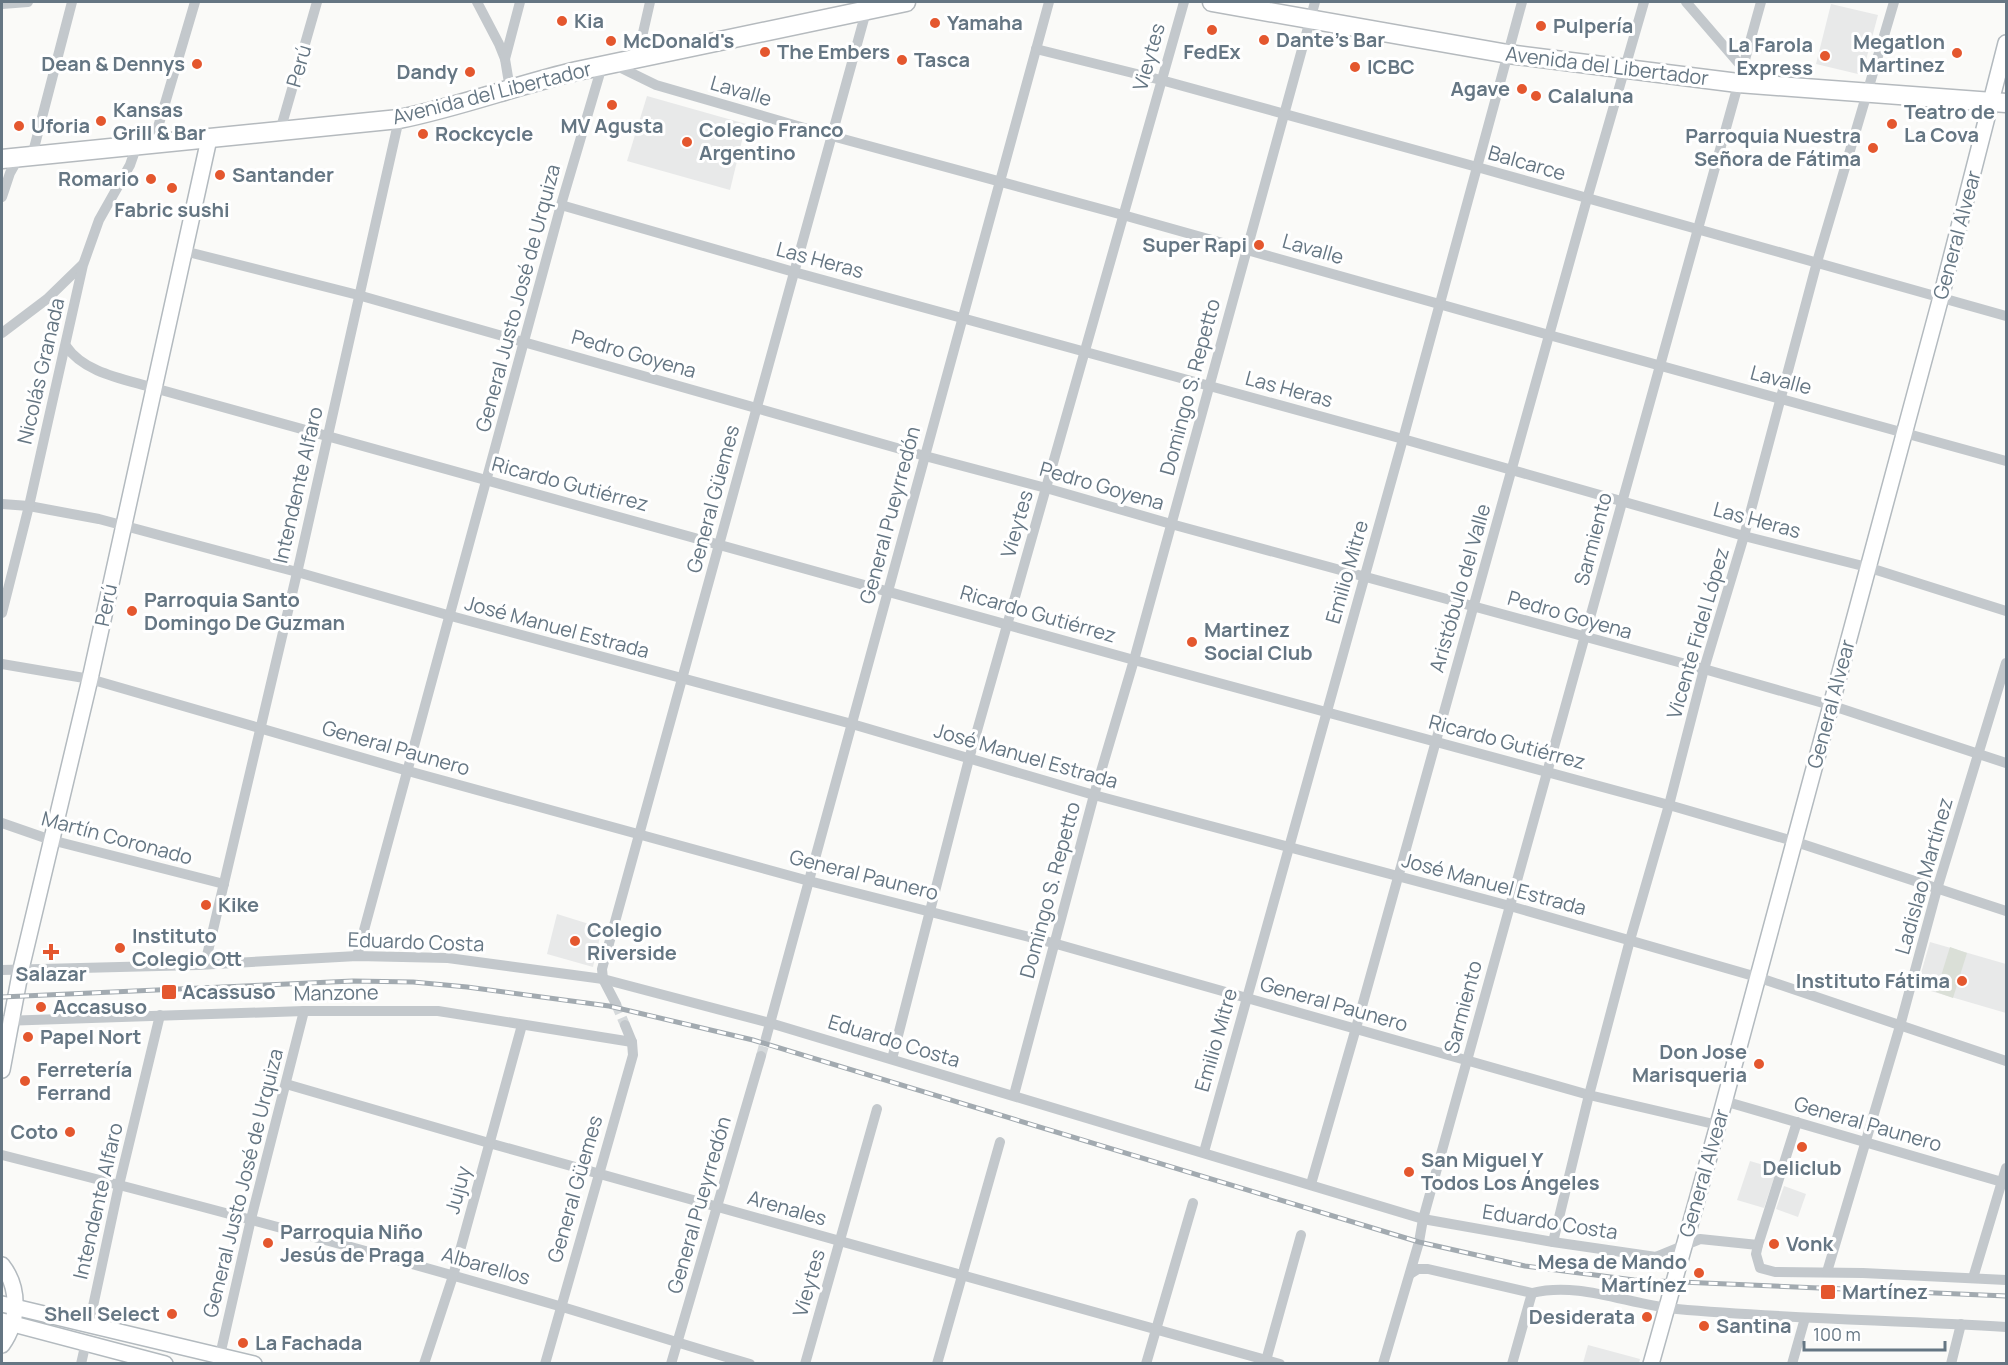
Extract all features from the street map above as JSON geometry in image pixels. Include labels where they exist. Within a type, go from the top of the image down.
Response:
[{"type":"main road","name":"Avenida del Libertador","points":[[17,157],[399,119],[454,106],[510,88],[608,65],[868,5],[906,2]]},
{"type":"main road","name":"Avenida del Libertador","points":[[1212,2],[1312,10],[1403,36],[1508,54],[1625,68],[1740,75],[1866,93],[1999,102]]},
{"type":"street","points":[[2,4],[28,2]]},
{"type":"street","points":[[2,197],[72,2]]},
{"type":"street","name":"Nicolás Granada","points":[[2,613],[29,506],[83,265],[99,220],[130,165],[145,145],[195,2]]},
{"type":"street","name":"Perú","points":[[280,131],[317,2]]},
{"type":"street","points":[[477,2],[505,59],[510,88]]},
{"type":"street","points":[[505,59],[520,2]]},
{"type":"street","points":[[636,59],[650,2]]},
{"type":"street","name":"General Pueyrredón","points":[[766,1038],[1049,2]]},
{"type":"street","name":"Vieytes","points":[[892,1059],[969,759],[1184,2]]},
{"type":"street","name":"Emilio Mitre","points":[[1204,1152],[1403,440],[1522,2]]},
{"type":"street","name":"Aristóbulo del Valle","points":[[1311,1184],[1644,2]]},
{"type":"street","points":[[1686,2],[1740,75]]},
{"type":"street","name":"Sarmiento","points":[[1383,1364],[1419,1242],[1423,1219],[1466,1062],[1761,2]]},
{"type":"street","name":"Vicente Fidel López","points":[[1553,1242],[1588,1095],[1669,805],[1704,669],[1744,536],[1817,262],[1894,2]]},
{"type":"street","name":"General Güemes","points":[[603,979],[602,969],[868,5]]},
{"type":"street","name":"Domingo S. Repetto","points":[[1014,1095],[1053,943],[1134,660],[1312,10]]},
{"type":"street","name":"General Alvear","points":[[1651,1364],[1718,1125],[1941,297],[1999,102],[2007,43]]},
{"type":"street","name":"Balcarce","points":[[1036,49],[1161,80],[2007,316]]},
{"type":"street","name":"Lavalle","points":[[608,65],[656,85],[831,136],[2007,461]]},
{"type":"street","name":"General Justo José de Urquiza","points":[[357,956],[561,205],[608,65]]},
{"type":"street","name":"Intendente Alfaro","points":[[205,964],[297,572],[399,119]]},
{"type":"street","name":"Perú","points":[[2,1070],[6,1021],[21,969],[90,679],[208,139]]},
{"type":"street","name":"Las Heras","points":[[561,205],[1744,536],[1867,567],[2007,611]]},
{"type":"street","name":"Pedro Goyena","points":[[184,251],[358,295],[925,456],[1704,669],[1830,705],[2007,763]]},
{"type":"street","points":[[2,333],[47,298],[83,265]]},
{"type":"street","name":"Ricardo Gutiérrez","points":[[66,346],[71,353],[87,365],[154,388],[1008,623],[1134,660],[1669,805],[1793,841],[2007,911]]},
{"type":"street","name":"José Manuel Estrada","points":[[2,504],[29,506],[72,514],[297,572],[852,724],[1094,795],[1510,906],[1757,977],[2007,1060]]},
{"type":"street","name":"Ladislao Martínez","points":[[1827,1272],[1900,1026],[1937,889],[2007,663]]},
{"type":"street","name":"General Paunero","points":[[2,664],[90,679],[408,771],[809,881],[929,910],[1248,997],[1466,1062],[1588,1095],[1718,1125]]},
{"type":"street","name":"Martín Coronado","points":[[2,823],[51,840],[224,884]]},
{"type":"street","name":"Eduardo Costa","points":[[2,970],[205,964],[357,956],[448,958],[603,979],[770,1023],[1423,1219],[1656,1257],[1700,1239],[1758,1245]]},
{"type":"street","points":[[603,979],[616,1004]]},
{"type":"street","name":"General Justo José de Urquiza","points":[[219,1360],[251,1218],[304,1011]]},
{"type":"street","name":"Manzone","points":[[6,1021],[304,1011],[438,1011],[632,1042]]},
{"type":"street","name":"Intendente Alfaro","points":[[89,1325],[119,1185],[160,1015]]},
{"type":"street","name":"Jujuy","points":[[424,1364],[453,1276],[522,1025]]},
{"type":"street","name":"General Güemes","points":[[545,1364],[633,1055],[632,1042],[625,1025]]},
{"type":"street","name":"General Pueyrredón","points":[[671,1364],[761,1056]]},
{"type":"street","name":"Arenales","points":[[286,1084],[1266,1362],[1280,1364]]},
{"type":"street","name":"General Paunero","points":[[1724,1101],[2002,1182]]},
{"type":"street","name":"Vieytes","points":[[805,1364],[877,1108]]},
{"type":"street","points":[[1797,1122],[1758,1245],[1756,1254],[1760,1268],[1775,1272],[2007,1280]]},
{"type":"street","points":[[937,1364],[1000,1142]]},
{"type":"street","name":"Albarellos","points":[[2,1155],[251,1218],[561,1306],[677,1344],[750,1364]]},
{"type":"street","points":[[1973,1278],[2007,1168]]},
{"type":"street","points":[[1146,1364],[1193,1203]]},
{"type":"street","points":[[1266,1362],[1301,1235]]},
{"type":"street","points":[[2,1265],[12,1284],[2,1345]]},
{"type":"street","points":[[1410,1274],[1418,1269],[1428,1269],[1532,1293],[1549,1289],[1579,1291],[1666,1308],[1805,1318],[2007,1327]]},
{"type":"street","points":[[1512,1364],[1532,1293]]},
{"type":"street","points":[[8,1306],[219,1360],[254,1364]]},
{"type":"street","points":[[1792,1364],[1805,1318]]},
{"type":"street","points":[[7,1322],[165,1364]]},
{"type":"street","points":[[1951,1364],[1961,1324]]},
{"type":"street","points":[[81,1364],[86,1342]]},
{"type":"shaded area","points":[[1831,4],[1878,15],[1862,75],[1816,64]]},
{"type":"shaded area","name":"Colegio Franco Argentino","points":[[647,96],[746,124],[730,190],[627,161]]},
{"type":"shaded area","name":"Colegio Riverside","points":[[557,914],[602,928],[593,967],[547,954]]},
{"type":"shaded area","name":"Instituto Fátima","points":[[1930,942],[2006,964],[2006,1013],[1917,987]]},
{"type":"shaded area","points":[[1950,947],[1967,953],[1953,998],[1936,992]]},
{"type":"shaded area","points":[[1750,1161],[1777,1169],[1764,1208],[1737,1200]]},
{"type":"shaded area","points":[[1784,1186],[1806,1194],[1798,1217],[1776,1209]]},
{"type":"shaded area","points":[[1588,1345],[1640,1359],[1639,1363],[1583,1363]]},
{"type":"tunnel","points":[[616,1004],[625,1025]]},
{"type":"tunnel","points":[[761,1056],[766,1038]]},
{"type":"railway","points":[[2,997],[353,981],[413,982],[467,987],[609,1006],[753,1040],[1419,1242],[1525,1266],[1634,1280],[2006,1296]]},
{"type":"place","name":"Kia","points":[[562,21]]},
{"type":"place","name":"Yamaha","points":[[935,23]]},
{"type":"place","name":"Pulpería","points":[[1541,26]]},
{"type":"place","name":"FedEx","points":[[1212,30]]},
{"type":"place","name":"Dante's Bar","points":[[1264,40]]},
{"type":"place","name":"McDonald's","points":[[611,41]]},
{"type":"place","name":"The Embers","points":[[765,52]]},
{"type":"place","name":"Megatlon Martinez","points":[[1957,53]]},
{"type":"place","name":"La Farola Express","points":[[1825,56]]},
{"type":"place","name":"Tasca","points":[[902,60]]},
{"type":"place","name":"Dean & Dennys","points":[[197,64]]},
{"type":"place","name":"ICBC","points":[[1355,67]]},
{"type":"place","name":"Dandy","points":[[470,72]]},
{"type":"place","name":"Agave","points":[[1522,89]]},
{"type":"place","name":"Calaluna","points":[[1536,96]]},
{"type":"place","name":"MV Agusta","points":[[612,105]]},
{"type":"place","name":"Kansas Grill & Bar","points":[[101,121]]},
{"type":"place","name":"Teatro de La Cova","points":[[1892,124]]},
{"type":"place","name":"Uforia","points":[[19,126]]},
{"type":"place","name":"Rockcycle","points":[[423,134]]},
{"type":"place","name":"Colegio Franco Argentino","points":[[687,142]]},
{"type":"place","name":"Parroquia Nuestra Señora de Fátima","points":[[1873,148]]},
{"type":"place","name":"Santander","points":[[220,175]]},
{"type":"place","name":"Romario","points":[[151,179]]},
{"type":"place","name":"Fabric sushi","points":[[172,188]]},
{"type":"place","name":"Super Rapi","points":[[1259,245]]},
{"type":"place","name":"Parroquia Santo Domingo De Guzman","points":[[132,611]]},
{"type":"place","name":"Martinez Social Club","points":[[1192,642]]},
{"type":"place","name":"Kike","points":[[206,905]]},
{"type":"place","name":"Colegio Riverside","points":[[575,941]]},
{"type":"place","name":"Instituto Colegio Ott","points":[[120,948]]},
{"type":"place","name":"Salazar","points":[[51,952]]},
{"type":"place","name":"Instituto Fátima","points":[[1962,981]]},
{"type":"place","name":"Acassuso","points":[[169,992]]},
{"type":"place","name":"Accasuso","points":[[41,1007]]},
{"type":"place","name":"Papel Nort","points":[[28,1037]]},
{"type":"place","name":"Don Jose Marisqueria","points":[[1759,1064]]},
{"type":"place","name":"Ferretería Ferrand","points":[[25,1081]]},
{"type":"place","name":"Coto","points":[[70,1132]]},
{"type":"place","name":"Deliclub","points":[[1802,1147]]},
{"type":"place","name":"San Miguel Y Todos Los Ángeles","points":[[1409,1172]]},
{"type":"place","name":"Parroquia Niño Jesús de Praga","points":[[268,1243]]},
{"type":"place","name":"Vonk","points":[[1774,1244]]},
{"type":"place","name":"Mesa de Mando Martínez","points":[[1699,1273]]},
{"type":"place","name":"Martínez","points":[[1828,1292]]},
{"type":"place","name":"Shell Select","points":[[172,1314]]},
{"type":"place","name":"Desiderata","points":[[1647,1317]]},
{"type":"place","name":"Santina","points":[[1704,1326]]},
{"type":"place","name":"La Fachada","points":[[243,1343]]}]
